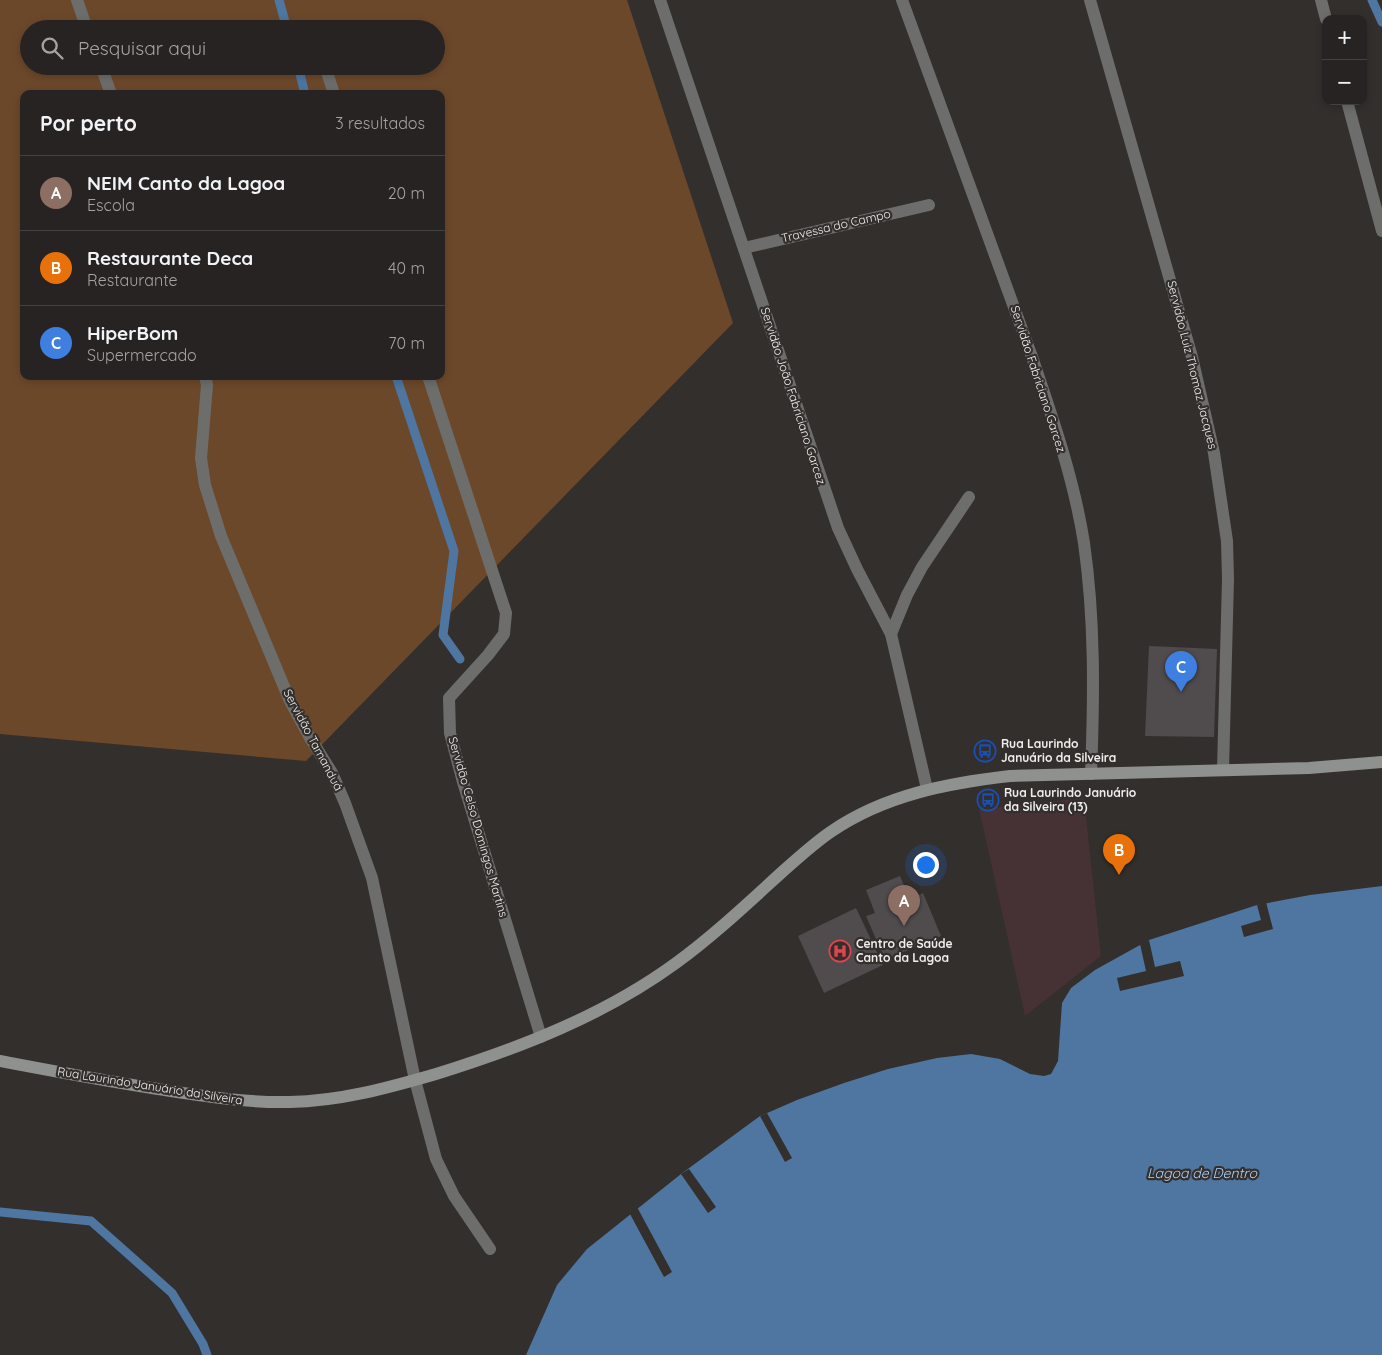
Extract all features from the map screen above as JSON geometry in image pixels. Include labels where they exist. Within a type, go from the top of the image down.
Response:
[{"type":"main road","name":"Rua Laurindo Januário da Silveira","points":[[0,1061],[148,1088],[249,1101],[291,1102],[327,1100],[364,1094],[472,1063],[588,1016],[632,992],[675,963],[711,935],[802,854],[833,830],[863,813],[927,789],[968,780],[1010,776],[1309,768],[1382,762]]},
{"type":"street","points":[[77,0],[84,20]]},
{"type":"street","name":"Servidão João Fabriciano Garcez","points":[[660,0],[838,528],[891,634],[927,789]]},
{"type":"street","name":"Servidão Fabriciano Garcez","points":[[902,0],[1034,363],[1056,429],[1076,502],[1084,543],[1094,663],[1092,774]]},
{"type":"street","name":"Servidão Luiz Thomaz Jacques","points":[[1090,0],[1192,357],[1216,461],[1228,560],[1223,770]]},
{"type":"street","points":[[1321,0],[1325,15]]},
{"type":"street","points":[[104,75],[110,90]]},
{"type":"street","points":[[328,75],[333,90]]},
{"type":"street","points":[[1348,105],[1382,231]]},
{"type":"street","name":"Travessa do Campo","points":[[744,248],[929,205]]},
{"type":"street","name":"Servidão Tamanduá","points":[[205,380],[201,458],[205,485],[221,536],[286,692],[309,736],[332,773],[372,878],[415,1080],[436,1159],[454,1196],[490,1249]]},
{"type":"street","name":"Servidão Celso Domingos Martins","points":[[429,380],[506,613],[504,634],[488,655],[449,698],[450,733],[540,1037]]},
{"type":"street","points":[[891,634],[907,595],[922,567],[969,497]]},
{"type":"shaded area","points":[[0,0],[627,0],[733,323],[306,761],[0,734]]},
{"type":"shaded area","points":[[1084,798],[1101,956],[1025,1016],[979,809]]},
{"type":"water","name":"Lagoa de Dentro","points":[[1382,886],[1382,1355],[526,1355],[557,1285],[587,1249],[681,1174],[760,1116],[844,1083],[888,1069],[937,1058],[971,1054],[1000,1059],[1030,1074],[1044,1076],[1051,1074],[1058,1061],[1062,1003],[1071,988],[1095,970],[1149,940],[1257,905],[1310,895]]},
{"type":"pier","points":[[1266,902],[1273,929],[1244,937],[1241,926],[1261,920],[1257,905]]},
{"type":"pier","points":[[1149,940],[1155,967],[1180,961],[1184,976],[1120,991],[1117,978],[1146,971],[1140,944]]},
{"type":"pier","points":[[767,1113],[792,1158],[785,1162],[760,1116]]},
{"type":"pier","points":[[689,1169],[716,1207],[708,1213],[681,1174]]},
{"type":"pier","points":[[637,1207],[672,1272],[664,1277],[630,1214]]},
{"type":"building","points":[[1149,646],[1217,649],[1214,737],[1145,736]]},
{"type":"building","points":[[900,876],[910,899],[923,893],[941,936],[885,960],[866,916],[875,913],[866,890]]},
{"type":"building","name":"Centro de Saúde Canto da Lagoa","points":[[856,908],[883,965],[824,993],[798,936]]},
{"type":"waterway","points":[[279,0],[285,20]]},
{"type":"waterway","points":[[1372,0],[1382,22]]},
{"type":"waterway","points":[[300,75],[304,90]]},
{"type":"waterway","points":[[397,380],[454,551],[443,635],[460,659]]},
{"type":"waterway","points":[[0,1212],[91,1221],[172,1293],[203,1344],[207,1355]]},
{"type":"place","name":"HiperBom","points":[[1181,692]]},
{"type":"place","name":"Rua Laurindo Januário da Silveira","points":[[985,751]]},
{"type":"place","name":"Rua Laurindo Januário da Silveira (13)","points":[[988,800]]},
{"type":"place","name":"Restaurante Deca","points":[[1119,875]]},
{"type":"place","name":"NEIM Canto da Lagoa","points":[[904,926]]},
{"type":"place","name":"Centro de Saúde Canto da Lagoa","points":[[840,951]]}]
